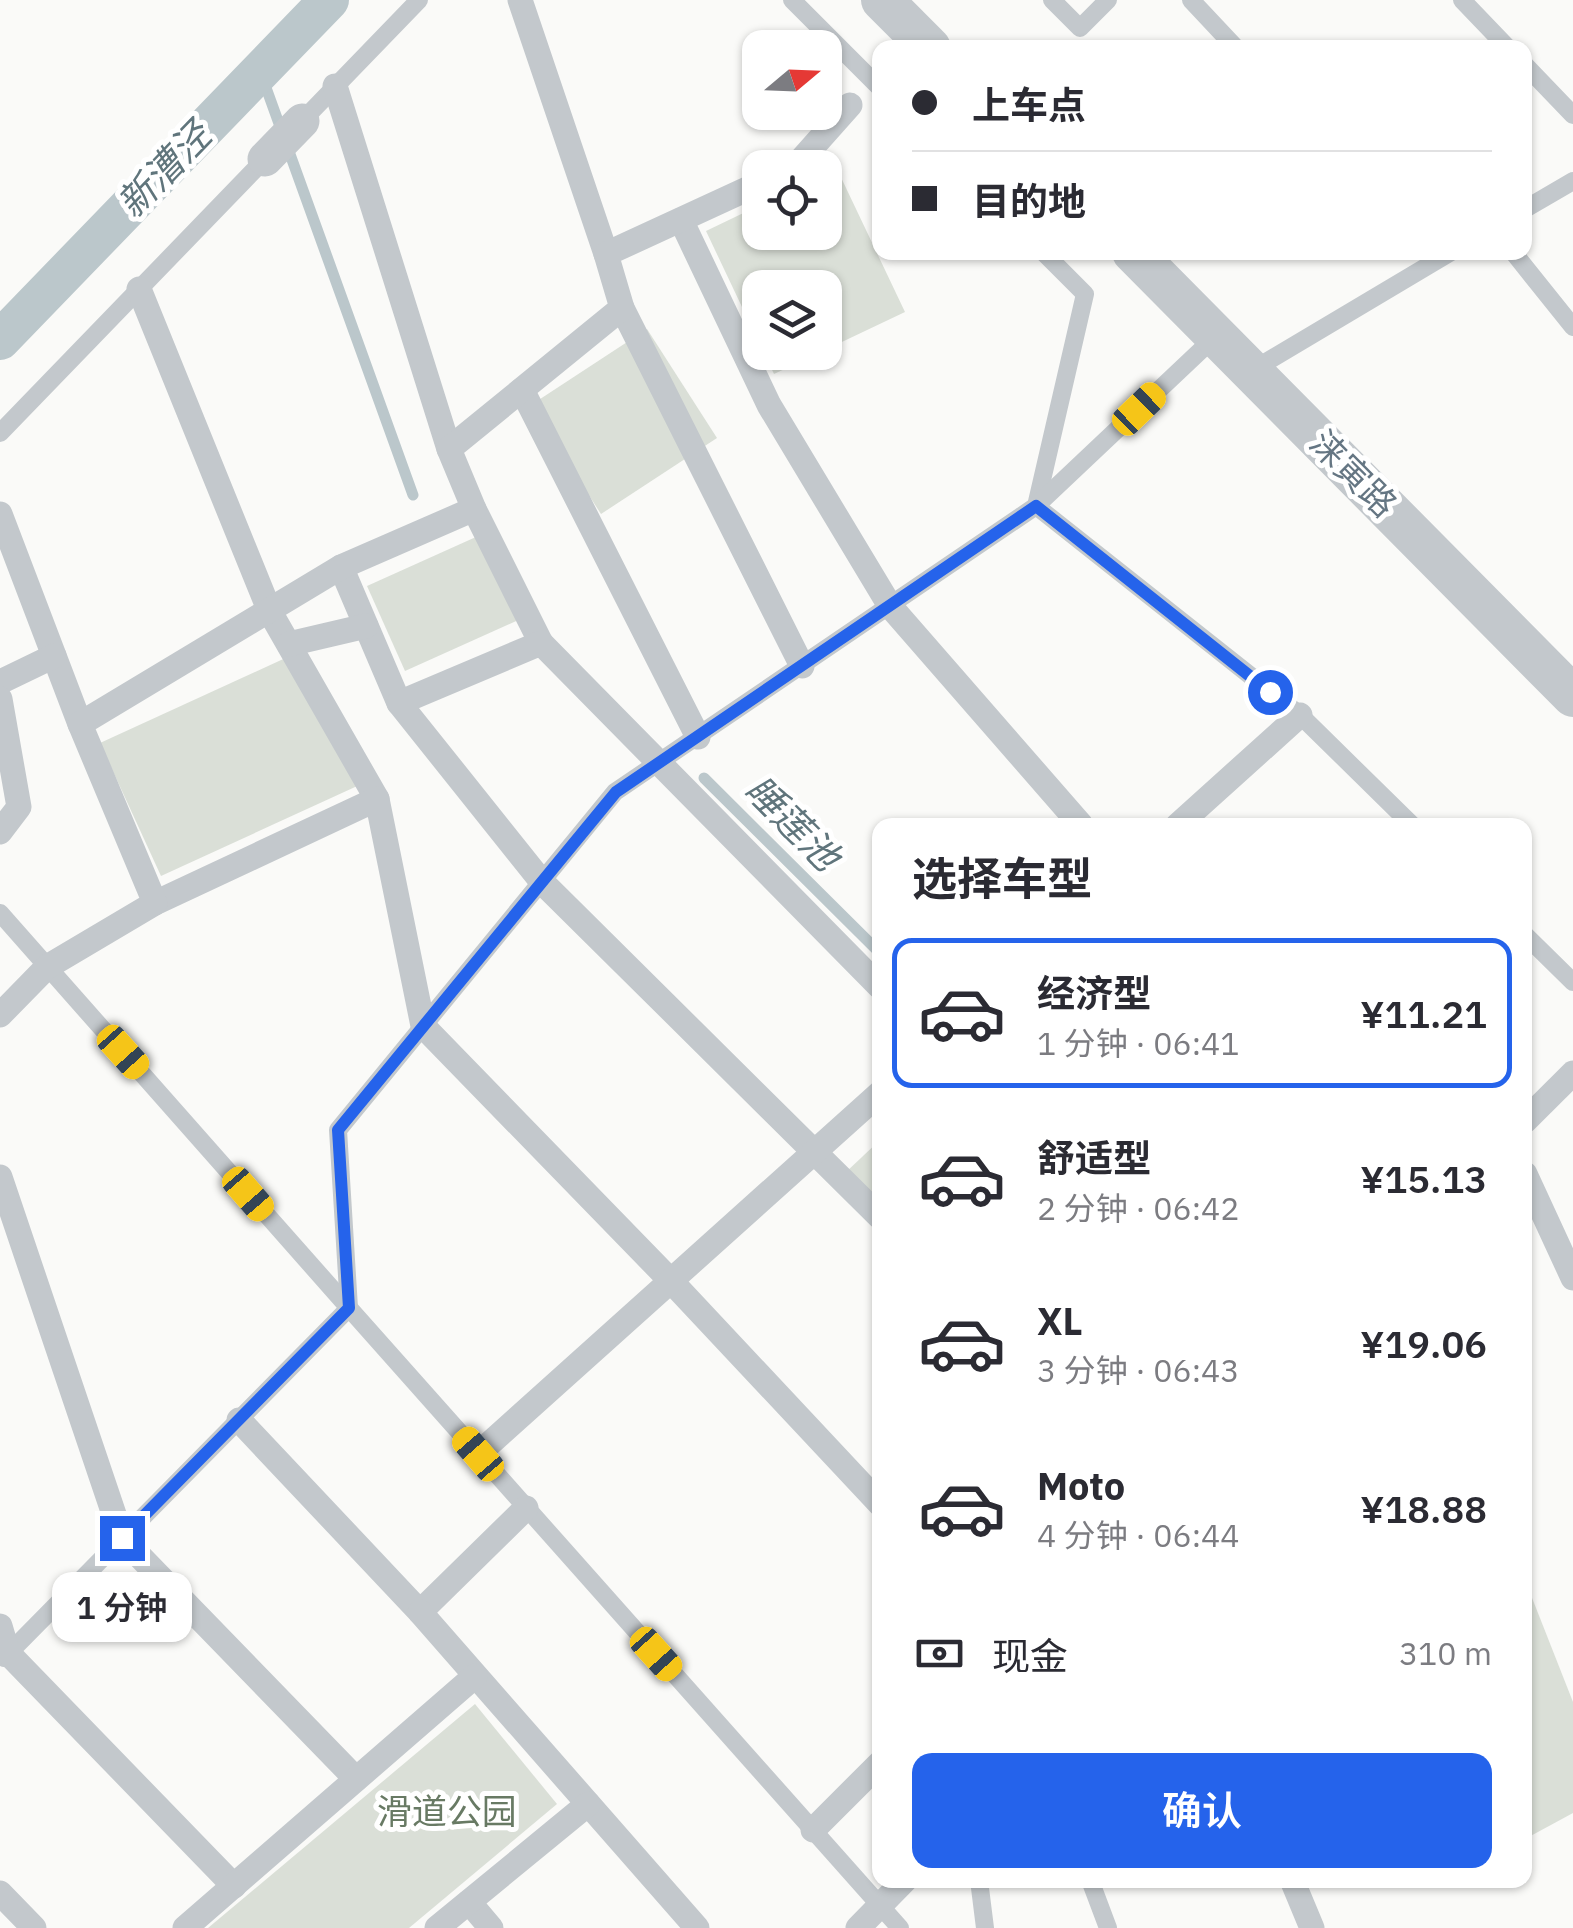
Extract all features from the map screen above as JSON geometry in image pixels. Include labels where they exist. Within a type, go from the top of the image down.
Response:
[{"type":"street","points":[[520,0],[622,308],[802,666]]},
{"type":"street","points":[[882,0],[922,40]]},
{"type":"street","points":[[335,86],[449,449],[540,643],[872,980]]},
{"type":"street","points":[[810,150],[850,105]]},
{"type":"street","points":[[606,254],[742,191]]},
{"type":"street","points":[[680,220],[769,405],[890,606],[1076,818]]},
{"type":"street","name":"涞寅路","points":[[1141,260],[1573,696]]},
{"type":"street","points":[[138,289],[270,612],[377,800],[423,1026],[671,1280],[872,1495]]},
{"type":"street","points":[[449,449],[622,308]]},
{"type":"street","points":[[522,390],[698,737]]},
{"type":"street","points":[[80,724],[340,566],[474,509]]},
{"type":"street","points":[[0,514],[80,724],[156,903]]},
{"type":"street","points":[[340,566],[399,703],[542,882],[872,1209]]},
{"type":"street","points":[[288,644],[366,626]]},
{"type":"street","points":[[399,703],[540,643]]},
{"type":"street","points":[[0,682],[54,656]]},
{"type":"street","points":[[0,699],[19,807],[0,832]]},
{"type":"street","points":[[1186,818],[1300,715]]},
{"type":"street","points":[[0,1015],[48,967],[156,903],[377,800]]},
{"type":"street","points":[[1532,1114],[1573,1073]]},
{"type":"street","points":[[478,1454],[872,1099]]},
{"type":"street","points":[[0,1177],[122,1538],[356,1779]]},
{"type":"street","points":[[1532,1189],[1573,1278]]},
{"type":"street","points":[[239,1420],[420,1612],[697,1928]]},
{"type":"street","points":[[420,1612],[526,1508]]},
{"type":"street","points":[[0,1626],[4,1657],[234,1886]]},
{"type":"street","points":[[186,1928],[476,1676]]},
{"type":"street","points":[[813,1830],[872,1772]]},
{"type":"street","points":[[436,1928],[588,1804]]},
{"type":"street","points":[[858,1928],[898,1888]]},
{"type":"street","points":[[1295,1888],[1312,1928]]},
{"type":"street","points":[[0,1894],[34,1928]]},
{"type":"street","points":[[469,1902],[491,1928]]},
{"type":"lane","points":[[0,432],[419,0]]},
{"type":"lane","points":[[792,0],[872,80]]},
{"type":"lane","points":[[1052,0],[1080,28],[1108,0]]},
{"type":"lane","points":[[1191,0],[1228,40]]},
{"type":"lane","points":[[1462,0],[1500,40]]},
{"type":"lane","points":[[1532,72],[1573,115]]},
{"type":"lane","points":[[1532,205],[1573,181]]},
{"type":"lane","points":[[1036,506],[1085,294],[1052,260]]},
{"type":"lane","points":[[1251,371],[1433,260]]},
{"type":"lane","points":[[1519,260],[1573,327]]},
{"type":"lane","points":[[4,1657],[349,1308],[338,1130],[616,792],[1036,506],[1216,336]]},
{"type":"lane","points":[[1036,506],[1300,715],[1405,818]]},
{"type":"lane","points":[[0,914],[900,1928]]},
{"type":"lane","points":[[1532,942],[1573,982]]},
{"type":"lane","points":[[980,1888],[985,1928]]},
{"type":"lane","points":[[1093,1888],[1108,1928]]},
{"type":"green space","points":[[842,180],[872,243],[872,260],[880,260],[905,312],[842,342],[842,270],[742,270],[742,307],[706,231],[742,214],[742,250],[842,250]]},
{"type":"green space","points":[[647,329],[717,438],[601,514],[531,405]]},
{"type":"green space","points":[[487,532],[525,617],[405,671],[367,586]]},
{"type":"green space","points":[[305,649],[366,782],[161,876],[100,743]]},
{"type":"green space","points":[[872,1148],[872,1199],[845,1173]]},
{"type":"green space","points":[[1532,1598],[1573,1702],[1573,1813],[1532,1835]]},
{"type":"green space","name":"滑道公园","points":[[475,1704],[557,1804],[409,1928],[208,1928]]},
{"type":"waterway","name":"新漕泾","points":[[0,340],[329,0]]},
{"type":"waterway","points":[[260,71],[413,495]]},
{"type":"waterway","name":"睡莲池","points":[[704,778],[872,945]]},
{"type":"route","points":[[122,1538],[349,1308],[338,1130],[616,792],[1036,506],[1270,692]]}]
